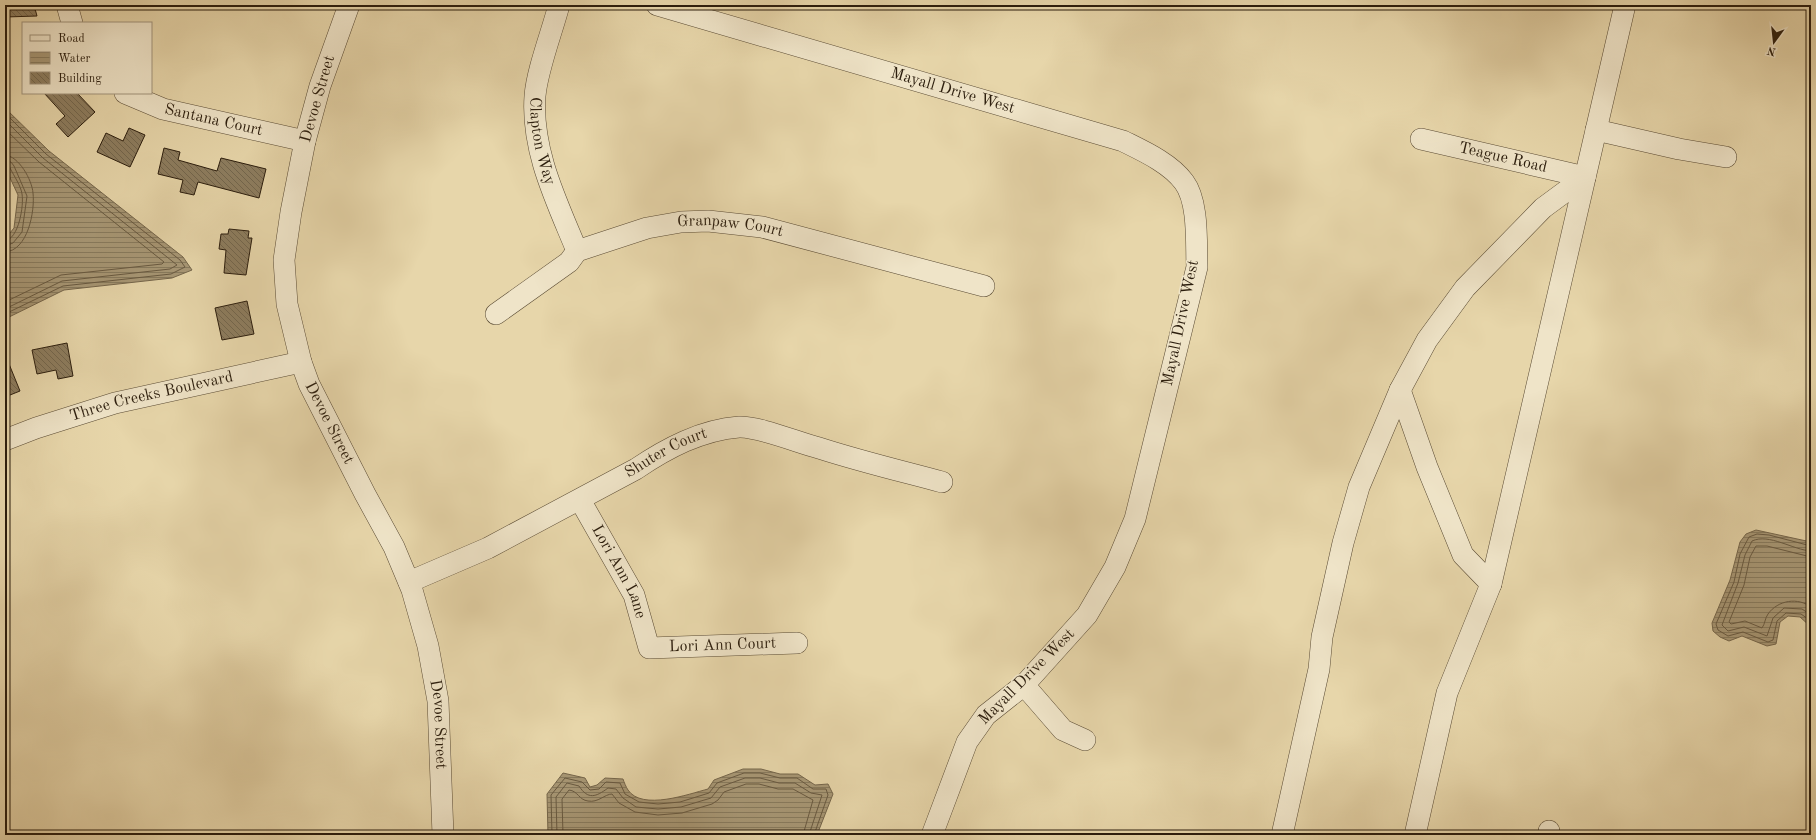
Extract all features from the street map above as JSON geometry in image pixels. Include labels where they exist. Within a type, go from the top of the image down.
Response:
[{"type":"street","points":[[68,5],[72,22]]},
{"type":"street","name":"Devoe Street","points":[[349,5],[320,86],[305,141],[291,212],[284,260],[287,304],[301,362],[309,384],[365,494],[394,547],[409,582],[428,646],[438,701],[443,835]]},
{"type":"street","name":"Clapton Way","points":[[559,5],[535,96],[535,122],[537,142],[548,178],[577,251]]},
{"type":"street","name":"Mayall Drive West","points":[[657,5],[1123,141],[1160,161],[1184,182],[1192,199],[1196,231],[1197,267],[1135,519],[1115,568],[1088,615],[1024,685],[986,715],[967,742],[932,835]]},
{"type":"street","points":[[1415,835],[1447,693],[1491,584],[1625,5]]},
{"type":"street","name":"Santana Court","points":[[127,94],[163,109],[305,141]]},
{"type":"street","points":[[1596,130],[1679,149],[1726,157]]},
{"type":"street","name":"Teague Road","points":[[1421,139],[1585,178]]},
{"type":"street","points":[[1282,835],[1319,669],[1322,637],[1342,543],[1359,486],[1400,390],[1427,340],[1465,288],[1542,208],[1585,178]]},
{"type":"street","name":"Granpaw Court","points":[[496,314],[569,262],[577,251],[647,228],[681,222],[708,221],[762,227],[984,286]]},
{"type":"street","name":"Three Creeks Boulevard","points":[[5,440],[36,428],[115,403],[301,362]]},
{"type":"street","points":[[1400,390],[1427,466],[1463,555],[1491,584]]},
{"type":"street","name":"Shuter Court","points":[[409,582],[488,548],[580,500],[636,469],[656,455],[679,443],[703,434],[741,427],[758,430],[833,453],[942,482]]},
{"type":"street","name":"Lori Ann Lane","points":[[580,500],[634,595],[649,648]]},
{"type":"street","name":"Lori Ann Court","points":[[649,648],[796,643]]},
{"type":"street","points":[[1024,685],[1063,730],[1085,740]]},
{"type":"water","points":[[5,108],[49,151],[183,257],[192,270],[172,278],[64,290],[5,319],[5,239],[14,228],[18,195],[5,167]]},
{"type":"water","points":[[1756,530],[1811,542],[1811,654],[1807,648],[1810,626],[1800,617],[1788,616],[1780,622],[1776,644],[1767,646],[1742,636],[1729,641],[1720,637],[1713,631],[1712,623],[1730,580],[1740,542],[1746,534]]},
{"type":"water","points":[[743,769],[761,769],[780,774],[798,774],[815,785],[828,784],[833,794],[817,835],[548,835],[547,794],[563,773],[585,778],[590,787],[597,785],[605,778],[623,779],[628,790],[635,796],[654,800],[678,797],[708,789],[714,780]]},
{"type":"building","points":[[5,5],[34,5],[37,16],[5,17]]},
{"type":"building","points":[[45,94],[78,94],[95,112],[68,137],[56,124],[65,116]]},
{"type":"building","points":[[129,128],[145,135],[130,167],[97,152],[106,133],[123,141]]},
{"type":"building","points":[[164,148],[180,152],[178,160],[217,171],[221,158],[266,169],[259,198],[198,182],[194,195],[180,192],[183,180],[158,174]]},
{"type":"building","points":[[229,229],[249,231],[248,238],[252,238],[246,275],[224,273],[226,250],[219,249],[221,234],[228,234]]},
{"type":"building","points":[[247,301],[254,334],[222,340],[215,308]]},
{"type":"building","points":[[67,343],[73,376],[58,379],[56,370],[37,374],[32,350]]},
{"type":"building","points":[[5,354],[20,391],[5,397]]}]
